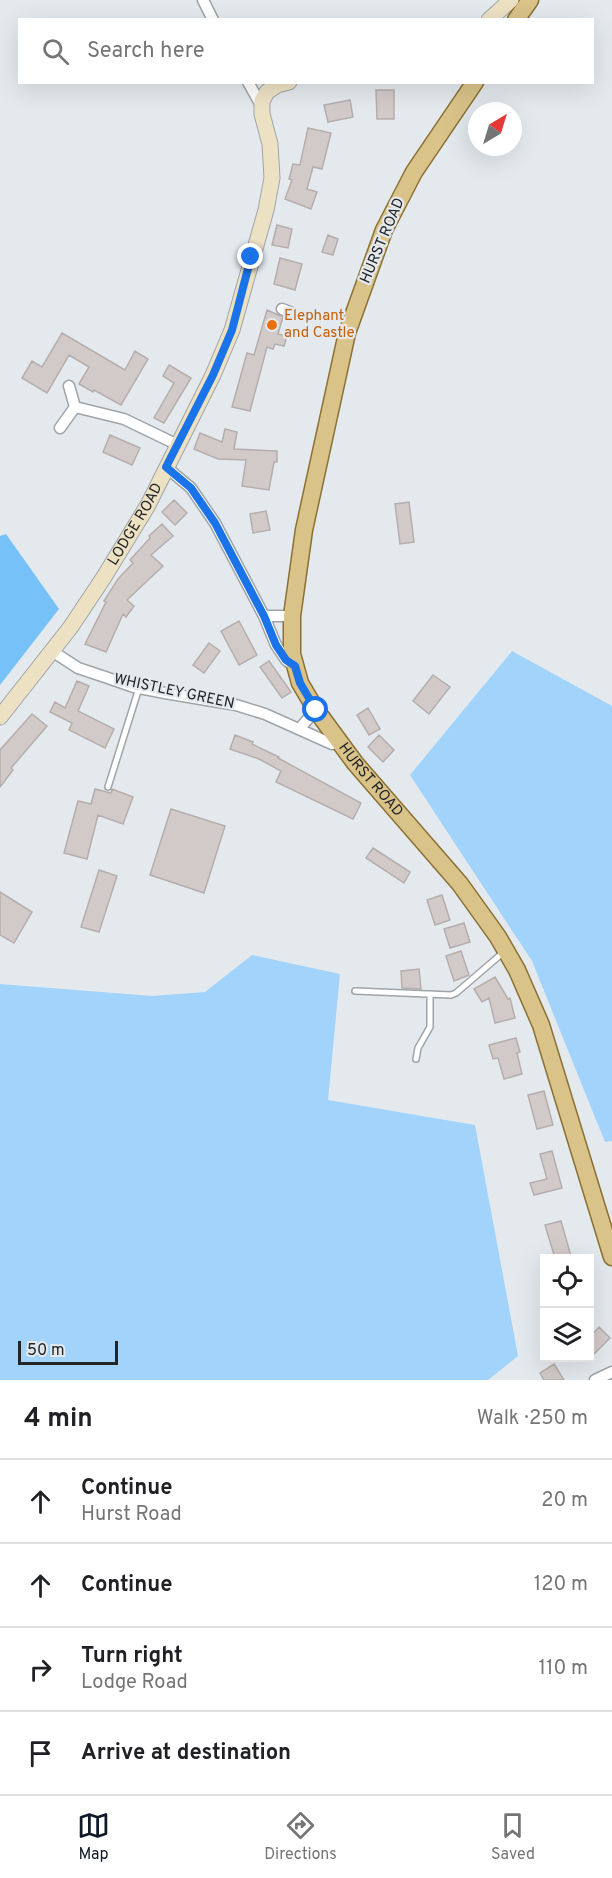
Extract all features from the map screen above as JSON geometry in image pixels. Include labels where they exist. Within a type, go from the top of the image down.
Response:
[{"type":"main road","points":[[491,18],[511,0]]},
{"type":"main road","points":[[517,18],[530,0]]},
{"type":"main road","points":[[262,107],[262,101],[267,92],[279,84]]},
{"type":"main road","name":"HURST ROAD","points":[[474,84],[424,155],[384,230],[347,333],[304,530],[291,637],[300,683],[316,710],[340,743],[460,884],[506,950],[517,970],[541,1025],[612,1257]]},
{"type":"main road","name":"LODGE ROAD","points":[[0,717],[52,651],[104,577],[148,505],[213,375],[232,330],[266,210],[273,166],[262,107]]},
{"type":"street","points":[[203,0],[212,18]]},
{"type":"street","points":[[249,84],[262,107]]},
{"type":"street","points":[[69,386],[75,407]]},
{"type":"street","points":[[75,407],[124,419],[178,445]]},
{"type":"street","points":[[60,428],[75,407]]},
{"type":"street","points":[[166,467],[191,488],[215,523],[264,616],[276,645],[286,660],[295,666]]},
{"type":"street","points":[[264,616],[292,616]]},
{"type":"street","name":"WHISTLEY GREEN","points":[[52,651],[78,668],[139,688],[236,705],[300,728],[332,744],[340,743]]},
{"type":"street","points":[[300,728],[316,710]]},
{"type":"street","points":[[595,1380],[612,1372]]},
{"type":"lane","points":[[108,787],[139,688]]},
{"type":"lane","points":[[355,991],[456,993],[506,950]]},
{"type":"lane","points":[[416,1059],[418,1048],[430,1027],[430,994]]},
{"type":"shaded area","points":[[6,534],[59,609],[0,685],[0,536]]},
{"type":"shaded area","points":[[512,651],[612,706],[612,1141],[605,1142],[532,961],[410,775]]},
{"type":"shaded area","points":[[252,955],[340,974],[328,1100],[475,1125],[518,1356],[488,1380],[0,1380],[0,984],[152,996],[205,992]]},
{"type":"building","points":[[376,90],[394,90],[394,119],[377,119]]},
{"type":"building","points":[[350,100],[353,117],[328,122],[324,105]]},
{"type":"building","points":[[308,128],[331,133],[322,169],[313,167],[307,189],[317,192],[311,209],[285,199],[292,180],[289,179],[293,164],[300,165]]},
{"type":"building","points":[[277,225],[292,229],[288,248],[272,245]]},
{"type":"building","points":[[328,235],[338,239],[333,255],[322,252]]},
{"type":"building","points":[[280,258],[302,264],[295,290],[274,284]]},
{"type":"building","points":[[267,310],[283,317],[278,334],[287,336],[284,346],[275,344],[273,349],[267,347],[250,411],[232,407],[247,353],[254,355]]},
{"type":"building","points":[[62,333],[125,370],[135,351],[148,359],[121,405],[79,384],[89,367],[69,355],[47,393],[22,378],[32,361],[42,367]]},
{"type":"building","points":[[169,365],[191,378],[164,423],[154,418],[174,383],[163,376]]},
{"type":"building","points":[[225,429],[237,432],[234,449],[277,451],[277,462],[274,462],[269,490],[242,486],[246,460],[218,459],[194,449],[200,433],[222,442]]},
{"type":"building","points":[[110,435],[140,448],[132,465],[103,452]]},
{"type":"building","points":[[174,500],[187,513],[175,525],[162,512]]},
{"type":"building","points":[[409,502],[414,542],[400,544],[395,504]]},
{"type":"building","points":[[266,511],[270,530],[253,533],[250,514]]},
{"type":"building","points":[[162,524],[173,536],[151,555],[163,566],[127,600],[134,606],[126,617],[123,614],[106,652],[85,644],[106,602],[104,601],[118,579],[133,563],[130,560]]},
{"type":"building","points":[[239,621],[257,655],[239,665],[221,631]]},
{"type":"building","points":[[209,643],[220,651],[204,673],[193,665]]},
{"type":"building","points":[[269,661],[291,692],[282,698],[260,667]]},
{"type":"building","points":[[433,675],[450,687],[429,714],[413,701]]},
{"type":"building","points":[[77,681],[89,686],[78,711],[114,729],[105,748],[69,730],[72,723],[50,712],[55,702],[65,708]]},
{"type":"building","points":[[368,708],[380,729],[369,735],[357,715]]},
{"type":"building","points":[[32,714],[47,726],[11,768],[13,770],[0,787],[0,750]]},
{"type":"building","points":[[235,735],[253,742],[252,744],[361,803],[353,819],[276,782],[281,771],[259,759],[230,749]]},
{"type":"building","points":[[379,735],[394,750],[383,762],[368,747]]},
{"type":"building","points":[[95,789],[111,793],[112,789],[133,797],[123,824],[98,815],[87,859],[64,853],[78,801],[91,804]]},
{"type":"building","points":[[171,809],[225,826],[204,893],[150,875]]},
{"type":"building","points":[[373,848],[410,872],[404,883],[366,858]]},
{"type":"building","points":[[99,870],[117,876],[99,932],[81,927]]},
{"type":"building","points":[[0,892],[32,912],[14,943],[0,935]]},
{"type":"building","points":[[442,895],[450,920],[435,925],[427,900]]},
{"type":"building","points":[[464,923],[470,942],[450,948],[444,929]]},
{"type":"building","points":[[461,951],[469,975],[454,981],[446,956]]},
{"type":"building","points":[[419,969],[421,989],[402,988],[401,971]]},
{"type":"building","points":[[495,977],[508,999],[510,998],[515,1018],[495,1023],[489,998],[482,1002],[474,989]]},
{"type":"building","points":[[516,1038],[522,1074],[504,1079],[498,1058],[493,1059],[489,1045]]},
{"type":"building","points":[[544,1091],[553,1125],[537,1129],[528,1095]]},
{"type":"building","points":[[552,1151],[562,1188],[534,1195],[530,1183],[547,1179],[540,1154]]},
{"type":"building","points":[[561,1221],[570,1254],[554,1254],[545,1225]]},
{"type":"building","points":[[599,1327],[610,1338],[594,1354],[594,1333]]},
{"type":"building","points":[[554,1364],[564,1380],[544,1380],[540,1373]]},
{"type":"place","name":"Elephant and Castle","points":[[272,325]]},
{"type":"route","points":[[251,257],[232,330],[213,375],[166,467],[191,488],[215,523],[264,616],[276,645],[286,660],[295,666],[300,683],[316,710]]}]
